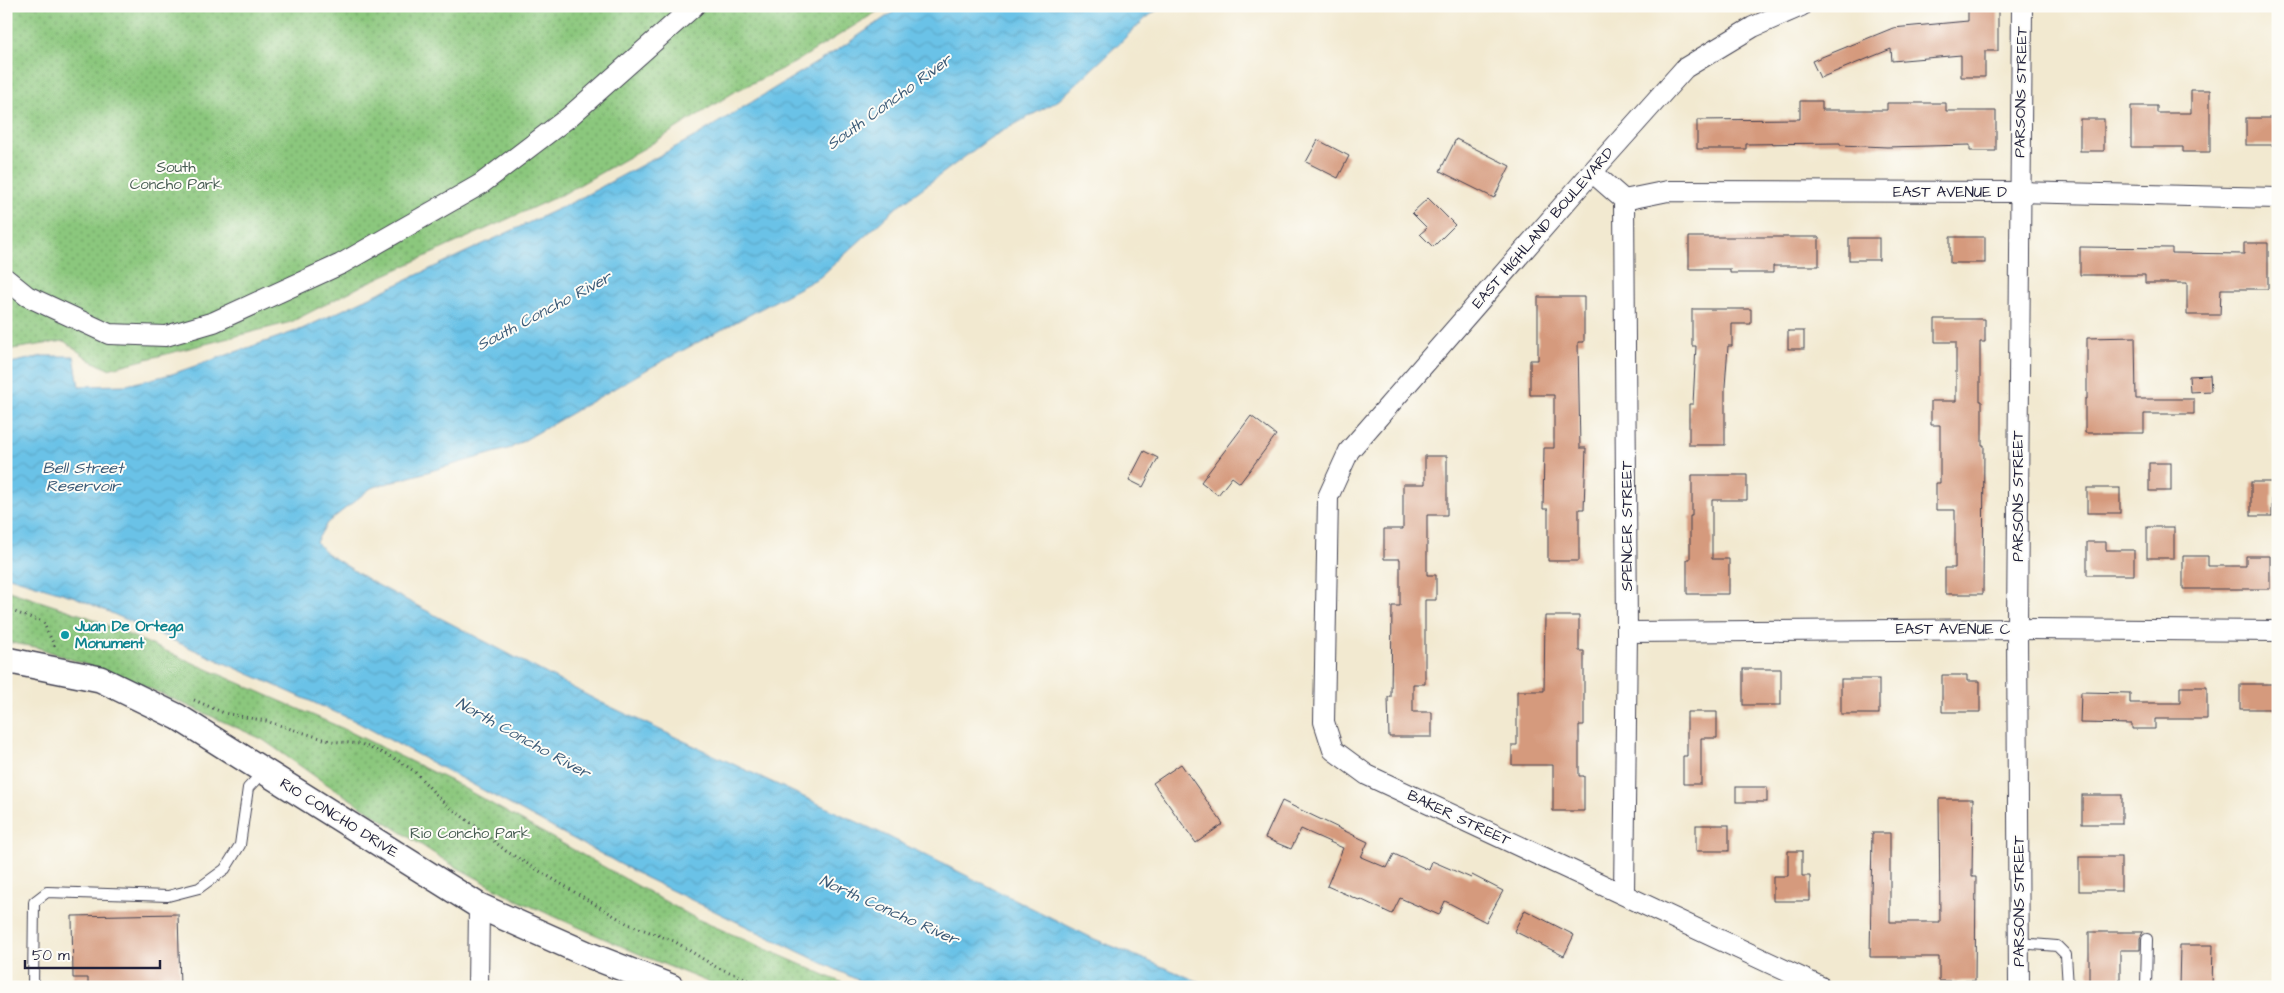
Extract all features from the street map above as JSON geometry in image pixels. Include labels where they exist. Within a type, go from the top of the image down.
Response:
[{"type":"street","points":[[6,280],[27,296],[109,334],[166,336],[214,322],[340,264],[481,184],[569,117],[694,6]]},
{"type":"street","name":"EAST HIGHLAND BOULEVARD","points":[[1328,497],[1349,451],[1685,68],[1753,27],[1801,6]]},
{"type":"street","name":"PARSONS STREET","points":[[2019,987],[2017,629],[2022,6]]},
{"type":"street","points":[[1592,172],[1624,200]]},
{"type":"street","name":"EAST AVENUE D","points":[[1624,200],[1668,191],[2020,192],[2278,198]]},
{"type":"street","name":"SPENCER STREET","points":[[1624,200],[1628,632],[1624,894]]},
{"type":"street","name":"BAKER STREET","points":[[1328,497],[1324,722],[1333,750],[1367,775],[1821,987]]},
{"type":"street","name":"EAST AVENUE C","points":[[1628,632],[2017,629],[2278,631]]},
{"type":"street","name":"RIO CONCHO DRIVE","points":[[6,660],[100,679],[178,717],[479,906],[589,955],[671,987]]},
{"type":"street","points":[[478,987],[479,906]]},
{"type":"lane","points":[[33,987],[34,902],[47,892],[168,896],[199,888],[225,869],[240,845],[248,788],[264,771]]},
{"type":"lane","points":[[2146,987],[2147,939]]},
{"type":"lane","points":[[2019,943],[2057,946],[2066,955],[2068,987]]},
{"type":"path","points":[[6,609],[44,622],[55,647],[62,649]]},
{"type":"path","points":[[189,698],[224,713],[266,721],[330,741],[360,744],[396,759],[414,771],[445,804],[506,851],[628,924],[674,941],[716,966],[769,987]]},
{"type":"green space","name":"South Concho Park","points":[[6,6],[886,6],[794,63],[736,91],[648,146],[565,193],[367,283],[291,322],[108,369],[90,360],[64,341],[6,350]]},
{"type":"green space","name":"Rio Concho Park","points":[[6,590],[88,617],[342,728],[451,781],[695,918],[852,987],[720,987],[646,957],[517,900],[449,863],[316,777],[262,739],[135,682],[36,647],[6,642]]},
{"type":"water","points":[[902,6],[1162,6],[1145,19],[1059,100],[990,138],[897,207],[820,277],[646,370],[511,448],[371,488],[327,523],[316,542],[326,553],[372,582],[598,701],[883,834],[1092,938],[1212,987],[872,987],[644,877],[353,720],[75,597],[6,576],[6,364],[43,356],[74,356],[79,386],[126,385],[172,374],[302,329],[575,201],[696,136],[839,49]]},
{"type":"building","points":[[1968,6],[1998,6],[1998,51],[1985,51],[1985,77],[1961,77],[1961,55],[1892,61],[1891,49],[1820,78],[1812,61],[1893,28],[1968,21]]},
{"type":"building","points":[[2191,90],[2210,90],[2210,152],[2183,152],[2183,147],[2131,147],[2131,106],[2157,106],[2157,113],[2191,113]]},
{"type":"building","points":[[1800,101],[1822,101],[1822,110],[1887,110],[1887,103],[1946,103],[1946,111],[1996,111],[1996,151],[1970,151],[1970,145],[1887,147],[1840,145],[1840,143],[1746,144],[1746,149],[1697,149],[1697,120],[1800,119]]},
{"type":"building","points":[[2246,118],[2278,118],[2278,145],[2246,145]]},
{"type":"building","points":[[2080,119],[2104,119],[2104,151],[2080,151]]},
{"type":"building","points":[[1456,139],[1510,166],[1494,198],[1440,171]]},
{"type":"building","points":[[1318,140],[1349,156],[1338,178],[1306,162]]},
{"type":"building","points":[[1428,198],[1455,225],[1433,247],[1420,234],[1427,228],[1412,213]]},
{"type":"building","points":[[1689,237],[1819,237],[1819,266],[1773,266],[1773,273],[1730,273],[1730,269],[1689,269]]},
{"type":"building","points":[[1950,237],[1985,237],[1985,263],[1950,263]]},
{"type":"building","points":[[1849,238],[1879,238],[1879,260],[1849,260]]},
{"type":"building","points":[[2244,243],[2268,243],[2268,289],[2221,289],[2220,315],[2187,315],[2187,283],[2145,283],[2145,275],[2080,275],[2080,247],[2172,248],[2172,253],[2244,254]]},
{"type":"building","points":[[1538,297],[1584,297],[1584,342],[1578,342],[1580,448],[1586,448],[1584,509],[1579,509],[1579,561],[1548,561],[1548,509],[1543,509],[1544,448],[1554,448],[1554,395],[1530,395],[1530,360],[1538,360]]},
{"type":"building","points":[[1692,309],[1751,309],[1751,324],[1732,324],[1732,346],[1728,346],[1725,386],[1725,445],[1689,445],[1689,404],[1693,404],[1696,346],[1692,346]]},
{"type":"building","points":[[1935,319],[1985,319],[1985,342],[1980,342],[1980,401],[1982,401],[1982,445],[1984,445],[1983,594],[1945,594],[1945,568],[1955,568],[1955,510],[1936,510],[1936,483],[1940,483],[1940,425],[1931,425],[1931,401],[1956,401],[1956,342],[1935,342]]},
{"type":"building","points":[[1788,331],[1804,331],[1804,349],[1788,349]]},
{"type":"building","points":[[2135,337],[2136,399],[2194,399],[2194,414],[2144,414],[2144,433],[2085,433],[2087,338]]},
{"type":"building","points":[[2210,375],[2211,391],[2190,392],[2189,376]]},
{"type":"building","points":[[1251,416],[1276,435],[1240,483],[1232,477],[1218,495],[1201,482]]},
{"type":"building","points":[[1144,451],[1158,458],[1143,487],[1129,480]]},
{"type":"building","points":[[1425,456],[1447,456],[1447,515],[1427,515],[1427,575],[1436,575],[1436,600],[1425,600],[1425,684],[1413,684],[1413,712],[1432,712],[1432,737],[1389,737],[1388,697],[1391,697],[1392,606],[1400,606],[1400,559],[1384,559],[1384,529],[1403,529],[1403,484],[1425,484]]},
{"type":"building","points":[[2149,463],[2171,463],[2171,491],[2149,491]]},
{"type":"building","points":[[1692,475],[1747,475],[1747,500],[1712,500],[1712,559],[1729,559],[1729,594],[1687,594],[1687,559],[1690,559],[1690,516],[1692,516]]},
{"type":"building","points":[[2251,482],[2272,482],[2272,516],[2251,516]]},
{"type":"building","points":[[2087,488],[2120,488],[2120,513],[2087,513]]},
{"type":"building","points":[[2147,527],[2174,527],[2174,558],[2147,558]]},
{"type":"building","points":[[2087,542],[2106,542],[2106,550],[2134,550],[2134,575],[2087,575]]},
{"type":"building","points":[[2183,556],[2208,556],[2208,566],[2246,566],[2246,556],[2270,556],[2270,589],[2183,589]]},
{"type":"building","points":[[1545,616],[1579,616],[1579,651],[1584,651],[1584,725],[1579,725],[1579,776],[1584,776],[1584,811],[1553,811],[1553,765],[1512,765],[1512,745],[1517,745],[1517,691],[1544,691]]},
{"type":"building","points":[[1743,669],[1781,669],[1781,705],[1743,705]]},
{"type":"building","points":[[1942,675],[1967,675],[1967,681],[1980,681],[1980,712],[1942,712]]},
{"type":"building","points":[[1841,679],[1879,679],[1879,714],[1841,714]]},
{"type":"building","points":[[2240,684],[2278,684],[2278,709],[2240,709]]},
{"type":"building","points":[[2180,687],[2207,687],[2207,719],[2155,719],[2155,729],[2132,729],[2132,724],[2080,723],[2081,692],[2130,693],[2130,703],[2180,703]]},
{"type":"building","points":[[1687,712],[1717,712],[1717,738],[1701,738],[1701,784],[1683,784],[1683,756],[1687,756]]},
{"type":"building","points":[[1181,764],[1223,824],[1196,843],[1153,783]]},
{"type":"building","points":[[1736,787],[1767,787],[1767,802],[1736,802]]},
{"type":"building","points":[[2082,795],[2122,795],[2122,824],[2082,824]]},
{"type":"building","points":[[1939,799],[1973,799],[1972,877],[1976,877],[1975,981],[1939,981],[1939,957],[1870,957],[1872,833],[1890,833],[1890,922],[1940,922]]},
{"type":"building","points":[[1282,801],[1368,842],[1361,857],[1387,868],[1394,854],[1429,870],[1432,861],[1471,878],[1472,875],[1503,891],[1486,922],[1445,901],[1439,915],[1400,898],[1392,914],[1327,886],[1343,848],[1301,829],[1291,849],[1265,838]]},
{"type":"building","points":[[1696,825],[1729,825],[1729,851],[1696,851]]},
{"type":"building","points":[[1788,851],[1802,851],[1802,876],[1810,876],[1810,901],[1773,901],[1773,876],[1788,876]]},
{"type":"building","points":[[2079,857],[2121,857],[2121,891],[2079,891]]},
{"type":"building","points":[[1525,910],[1574,935],[1564,956],[1514,931]]},
{"type":"building","points":[[178,914],[180,987],[88,987],[88,978],[73,978],[72,916]]},
{"type":"building","points":[[2089,932],[2143,932],[2140,938],[2140,950],[2120,950],[2120,987],[2089,987]]},
{"type":"building","points":[[2180,945],[2213,945],[2212,987],[2179,987]]},
{"type":"place","name":"Juan De Ortega Monument","points":[[65,635]]},
{"type":"water label","name":"South Concho River","points":[[889,102]]},
{"type":"water label","name":"South Concho River","points":[[544,311]]},
{"type":"water label","name":"Bell Street Reservoir","points":[[83,477]]},
{"type":"water label","name":"North Concho River","points":[[523,738]]},
{"type":"water label","name":"North Concho River","points":[[889,910]]}]
